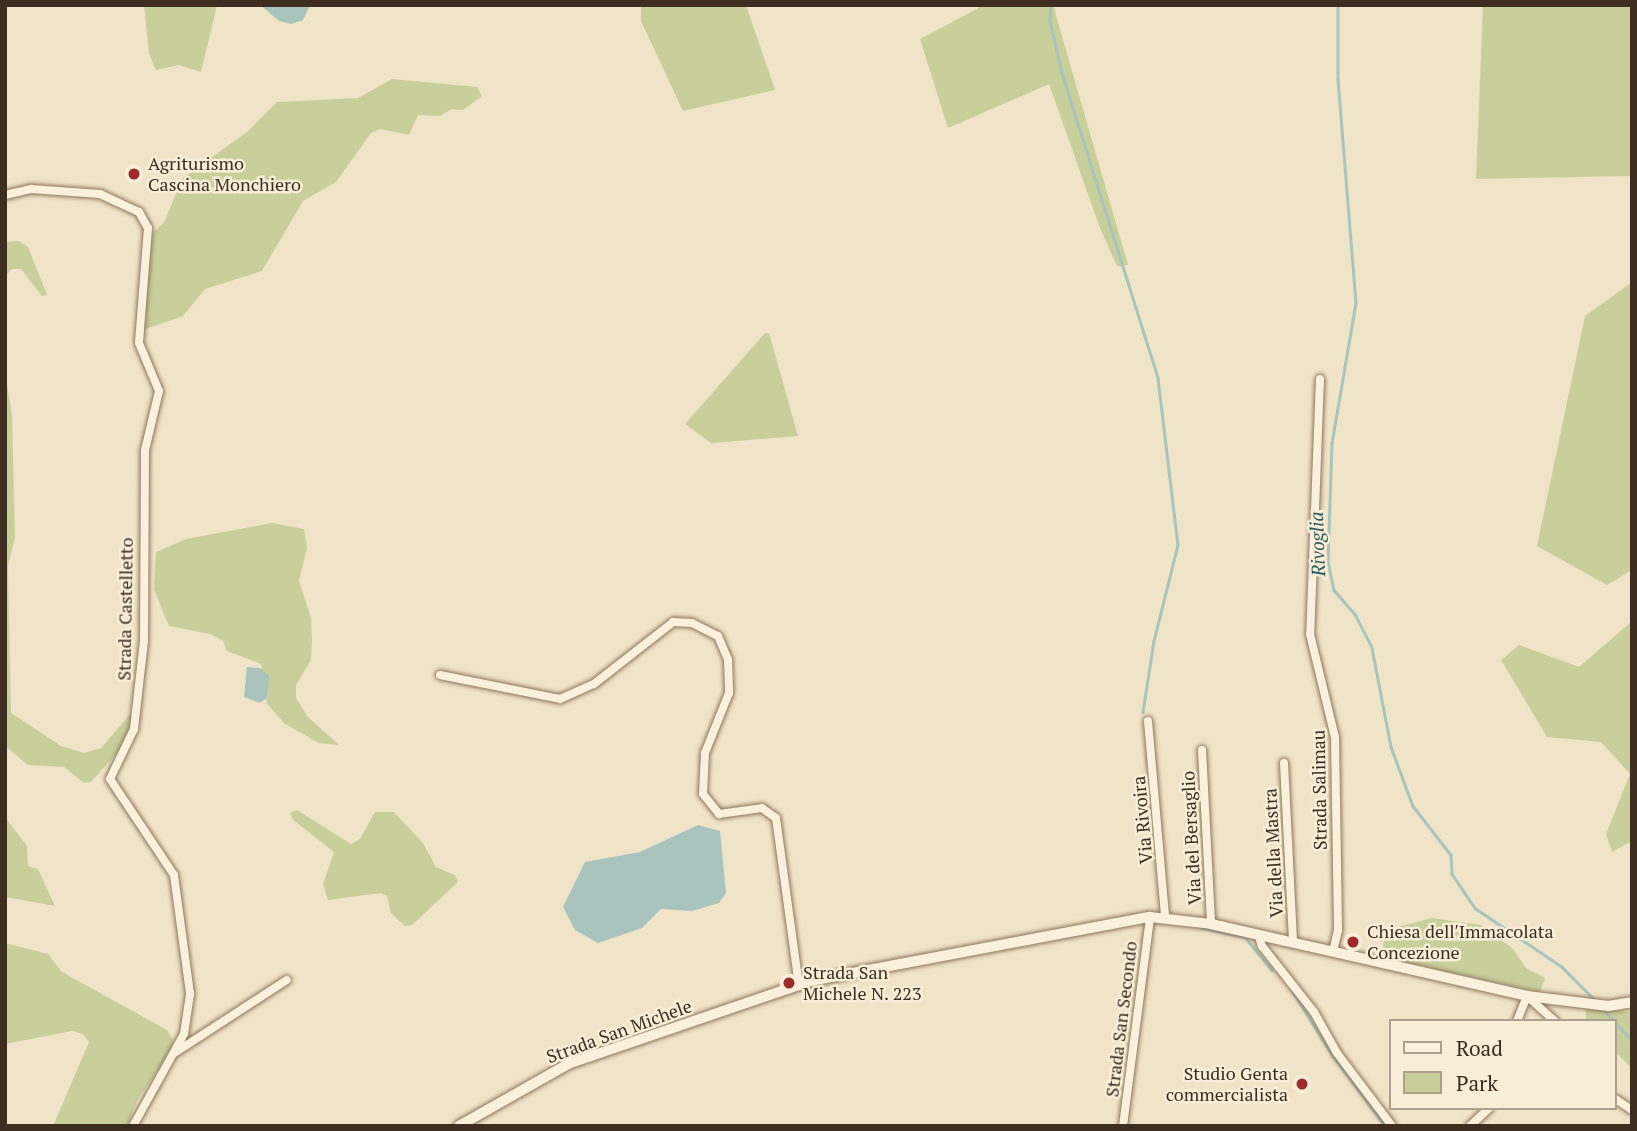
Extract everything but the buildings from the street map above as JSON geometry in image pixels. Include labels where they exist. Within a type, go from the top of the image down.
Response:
[{"type":"street","name":"Strada Castelletto","points":[[5,195],[39,189],[100,194],[139,212],[148,228],[139,343],[159,391],[145,450],[144,641],[134,729],[110,779],[177,884],[190,994],[187,1019],[176,1052],[133,1126]]},
{"type":"street","name":"Strada Salimau","points":[[1320,379],[1310,634],[1335,737],[1339,930],[1334,951]]},
{"type":"street","points":[[440,675],[559,699],[594,684],[673,622],[706,628],[723,643],[729,671],[726,706],[705,753],[702,786],[710,806],[723,815],[762,808],[776,818],[799,985]]},
{"type":"street","name":"Via Rivoira","points":[[1148,721],[1165,916]]},
{"type":"street","name":"Via del Bersaglio","points":[[1202,750],[1211,924]]},
{"type":"street","name":"Via della Mastra","points":[[1284,763],[1293,942]]},
{"type":"street","name":"Strada San Michele","points":[[459,1126],[568,1065],[799,985],[909,960],[1150,917],[1165,916],[1211,924],[1527,996],[1608,1006],[1632,1002]]},
{"type":"street","name":"Strada San Secondo","points":[[1123,1126],[1150,917]]},
{"type":"street","points":[[1258,934],[1262,946],[1314,1012],[1337,1053],[1392,1126]]},
{"type":"street","name":"Strada Castelletto","points":[[176,1052],[287,980]]},
{"type":"street","points":[[1518,1019],[1527,996],[1553,1019]]},
{"type":"street","points":[[1616,1099],[1632,1110]]},
{"type":"street","points":[[1471,1126],[1487,1110]]},
{"type":"green space","points":[[144,5],[217,5],[201,72],[179,65],[156,70],[149,54]]},
{"type":"green space","points":[[641,5],[746,5],[775,90],[683,111],[641,21]]},
{"type":"green space","points":[[984,5],[1053,5],[1128,265],[1117,266],[1100,228],[1049,84],[948,128],[920,39]]},
{"type":"green space","points":[[1483,5],[1632,5],[1632,176],[1476,179]]},
{"type":"green space","points":[[392,79],[477,87],[482,96],[463,110],[452,109],[440,116],[418,115],[409,135],[380,129],[371,133],[336,182],[303,201],[262,271],[205,289],[183,316],[143,330],[152,234],[164,222],[183,178],[247,132],[277,102],[358,98]]},
{"type":"green space","points":[[18,241],[28,247],[47,295],[42,296],[21,269],[12,269],[5,276],[5,242]]},
{"type":"green space","points":[[1632,282],[1632,570],[1607,585],[1537,546],[1585,316]]},
{"type":"green space","points":[[765,333],[769,333],[798,436],[711,443],[685,424]]},
{"type":"green space","points":[[5,372],[12,415],[15,537],[8,566],[11,713],[61,746],[84,753],[101,748],[133,711],[125,744],[91,782],[84,783],[64,767],[28,765],[5,746]]},
{"type":"green space","points":[[272,523],[304,529],[307,548],[299,581],[311,618],[312,640],[311,660],[296,685],[296,698],[308,717],[339,745],[319,743],[285,724],[267,704],[261,664],[227,651],[223,641],[210,634],[169,626],[154,590],[156,552],[186,539]]},
{"type":"green space","points":[[1632,621],[1632,841],[1612,852],[1606,834],[1630,774],[1601,742],[1547,737],[1501,660],[1519,645],[1579,667]]},
{"type":"green space","points":[[297,810],[351,844],[360,839],[375,812],[394,812],[423,843],[436,867],[455,875],[458,882],[412,925],[405,926],[391,913],[387,896],[381,893],[328,900],[323,884],[334,852],[293,820],[290,813]]},
{"type":"green space","points":[[5,817],[27,846],[28,866],[38,869],[55,906],[5,897]]},
{"type":"green space","points":[[1432,918],[1481,925],[1513,949],[1526,968],[1545,978],[1540,992],[1381,957],[1386,930]]},
{"type":"green space","points":[[5,943],[48,954],[62,972],[167,1030],[173,1040],[171,1051],[138,1099],[127,1126],[53,1126],[89,1042],[83,1034],[72,1031],[5,1044]]},
{"type":"green space","points":[[1586,1008],[1632,1012],[1632,1068],[1616,1053],[1616,1019],[1586,1019]]},
{"type":"water","points":[[260,5],[310,5],[303,20],[291,24],[279,21]]},
{"type":"water","points":[[247,667],[260,668],[269,676],[267,698],[260,703],[244,697]]},
{"type":"water","points":[[698,825],[720,831],[726,893],[719,903],[692,911],[661,909],[642,928],[598,943],[575,930],[563,907],[585,862],[640,852]]},
{"type":"waterway","points":[[1051,5],[1050,21],[1062,73],[1158,378],[1178,545],[1154,641],[1143,712]]},
{"type":"waterway","name":"Rivoglia","points":[[1338,5],[1338,79],[1356,303],[1332,443],[1328,562],[1334,590],[1355,614],[1372,648],[1391,747],[1413,806],[1451,855],[1452,874],[1475,908],[1562,967],[1595,1000]]},
{"type":"waterway","points":[[1201,928],[1245,937],[1272,970]]},
{"type":"waterway","points":[[1292,990],[1333,1056],[1385,1126]]},
{"type":"waterway","name":"Rivoglia","points":[[1604,1010],[1612,1019]]},
{"type":"waterway","name":"Rivoglia","points":[[1616,1023],[1632,1040]]},
{"type":"place","name":"Agriturismo Cascina Monchiero","points":[[134,174]]},
{"type":"place","name":"Chiesa dell′Immacolata Concezione","points":[[1353,942]]},
{"type":"place","name":"Strada San Michele N. 223","points":[[789,983]]},
{"type":"place","name":"Studio Genta commercialista","points":[[1302,1084]]}]
